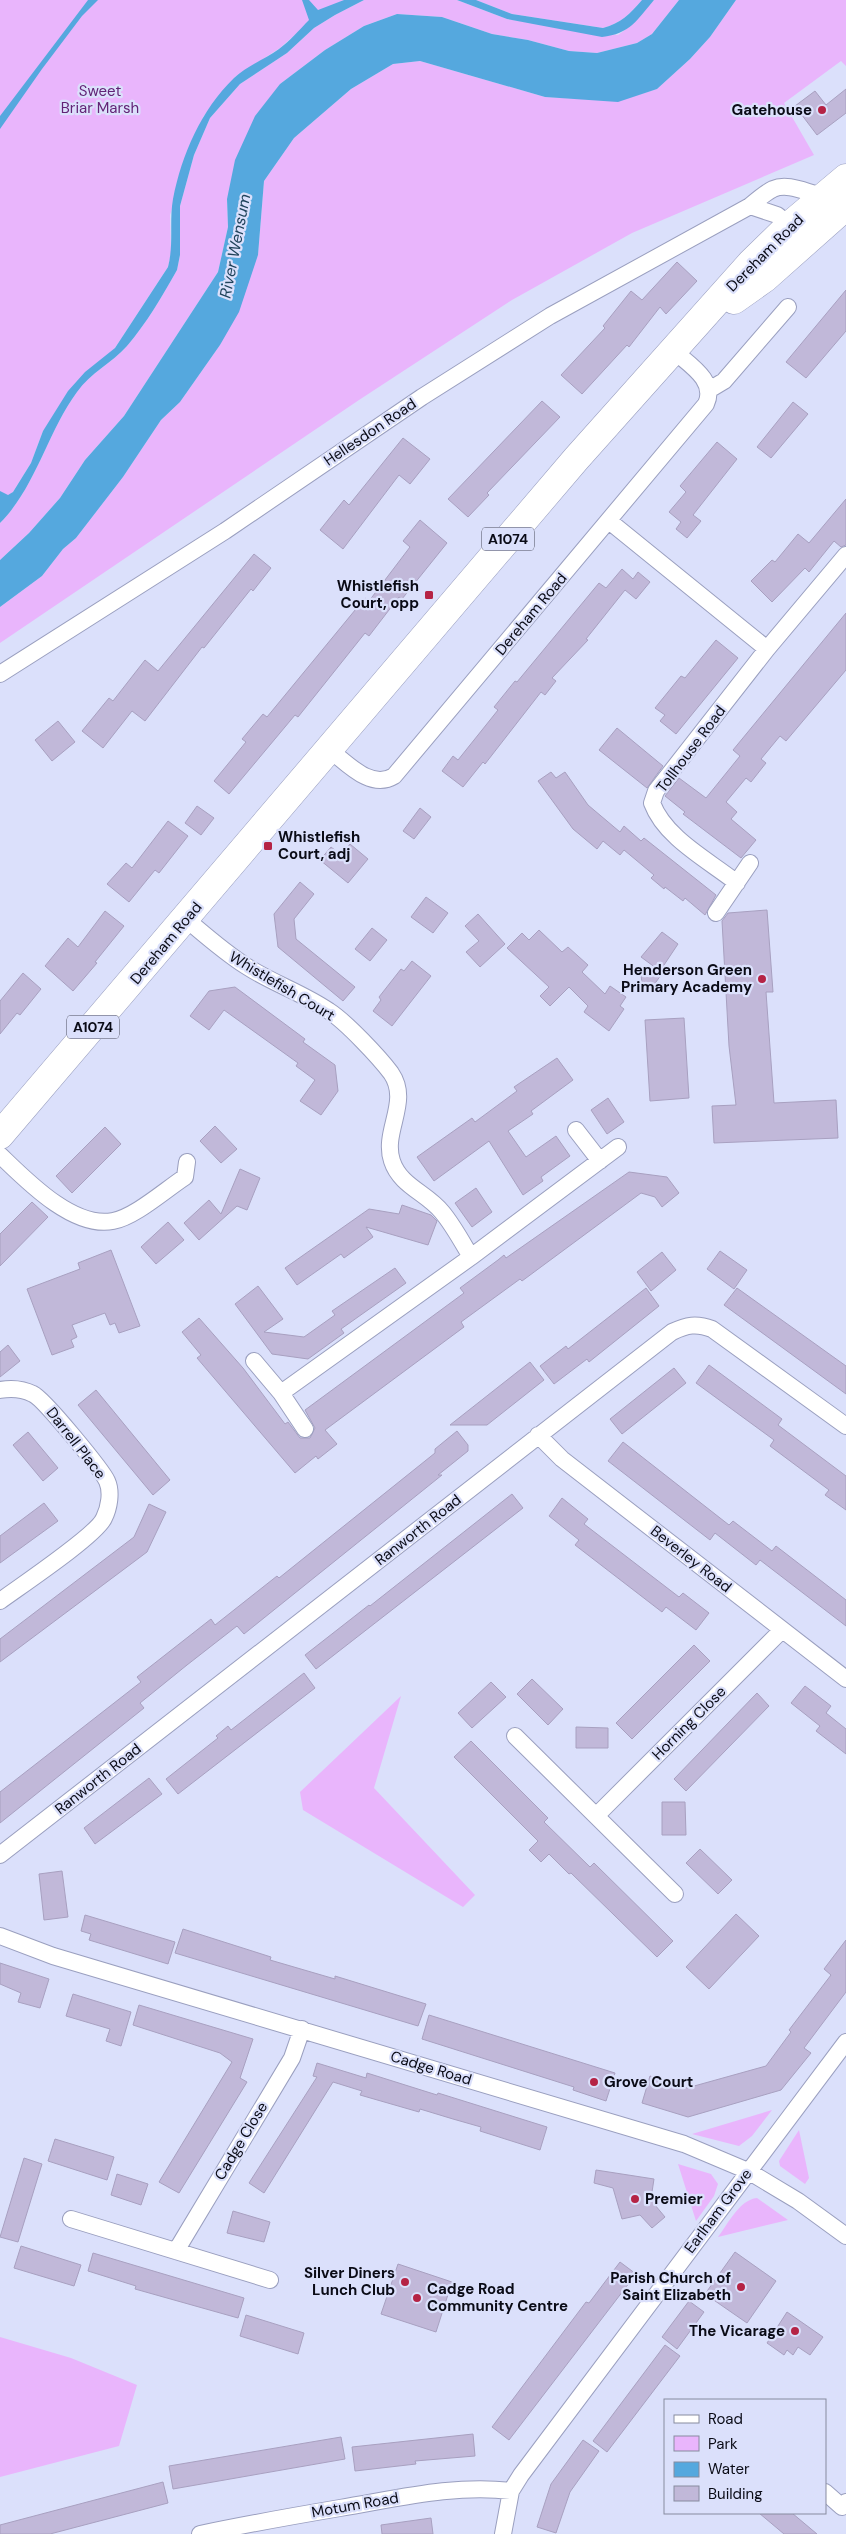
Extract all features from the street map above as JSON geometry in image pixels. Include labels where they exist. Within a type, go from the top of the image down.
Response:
[{"type":"highway","name":"Dereham Road","points":[[681,341],[765,278],[836,201],[846,178]]},
{"type":"highway","name":"Dereham Road","points":[[0,1135],[576,459],[681,341],[751,263],[790,225],[836,201]]},
{"type":"street","name":"Hellesdon Road","points":[[0,674],[225,531],[422,397],[550,316],[750,206],[774,188],[785,186],[836,201]]},
{"type":"street","points":[[750,206],[777,215],[790,225]]},
{"type":"street","points":[[681,341],[709,390],[730,375],[788,307]]},
{"type":"street","name":"Dereham Road","points":[[330,750],[366,777],[378,782],[386,781],[394,776],[706,404],[709,390]]},
{"type":"street","points":[[609,521],[767,649]]},
{"type":"street","name":"Tollhouse Road","points":[[737,883],[669,831],[657,817],[652,803],[656,792],[767,649],[846,554]]},
{"type":"street","points":[[716,913],[750,863]]},
{"type":"street","name":"Whistlefish Court","points":[[186,919],[220,948],[246,966],[331,1012],[390,1073],[398,1087],[399,1104],[390,1146],[392,1160],[398,1174],[442,1211],[471,1256]]},
{"type":"street","points":[[576,1130],[600,1160]]},
{"type":"street","points":[[281,1393],[618,1147]]},
{"type":"street","points":[[0,1155],[56,1204],[80,1217],[96,1222],[114,1221],[131,1214],[190,1173]]},
{"type":"street","name":"Ranworth Road","points":[[0,1855],[538,1435],[665,1338],[687,1325],[700,1325],[723,1336],[846,1426]]},
{"type":"street","points":[[254,1361],[281,1393],[305,1429]]},
{"type":"street","name":"Darrell Place","points":[[0,1390],[12,1388],[33,1394],[47,1405],[107,1481],[109,1500],[104,1520],[84,1539],[0,1601]]},
{"type":"street","name":"Beverley Road","points":[[538,1435],[562,1459],[846,1679]]},
{"type":"street","name":"Horning Close","points":[[596,1816],[782,1630]]},
{"type":"street","points":[[515,1736],[675,1894]]},
{"type":"street","name":"Cadge Road","points":[[0,1936],[53,1956],[684,2144],[748,2171],[798,2201],[846,2236]]},
{"type":"street","name":"Cadge Close","points":[[176,2251],[292,2058],[302,2029]]},
{"type":"street","name":"Earlham Grove","points":[[503,2534],[511,2491],[520,2475],[846,2042]]},
{"type":"street","points":[[71,2218],[270,2280]]},
{"type":"street","name":"Motum Road","points":[[200,2534],[276,2518],[414,2494],[487,2488],[511,2491]]},
{"type":"street","points":[[826,2493],[845,2506]]},
{"type":"green space","name":"Sweet Briar Marsh","points":[[0,0],[344,0],[323,10],[280,48],[235,77],[203,117],[170,215],[171,253],[168,267],[115,348],[43,431],[31,463],[13,492],[1,504],[0,513]]},
{"type":"green space","points":[[364,0],[457,0],[507,19],[618,35],[629,27],[654,0],[679,0],[652,34],[637,43],[597,53],[569,51],[528,40],[492,34],[442,17],[397,14],[364,26],[325,50],[280,84],[227,199],[228,227],[218,272],[124,416],[85,460],[60,498],[29,533],[0,560],[0,523],[23,493],[67,408],[82,385],[127,346],[154,309],[177,270],[180,255],[180,206],[194,155],[210,118],[240,84],[287,53],[314,28]]},
{"type":"green space","points":[[476,0],[642,0],[625,17],[603,28],[512,14]]},
{"type":"green space","points":[[736,0],[846,0],[846,66],[841,61],[784,103],[814,155],[632,233],[512,300],[359,400],[0,643],[0,607],[42,576],[63,549],[76,538],[123,477],[161,420],[180,402],[220,345],[258,255],[264,181],[294,138],[351,89],[393,64],[420,61],[545,97],[618,101],[657,89],[690,59],[710,37]]},
{"type":"green space","points":[[401,1696],[374,1788],[475,1895],[463,1907],[303,1810],[300,1792]]},
{"type":"green space","points":[[772,2110],[752,2136],[739,2146],[692,2134]]},
{"type":"green space","points":[[799,2130],[809,2178],[805,2184],[780,2166],[779,2161]]},
{"type":"green space","points":[[678,2164],[711,2174],[718,2184],[714,2196],[696,2221]]},
{"type":"green space","points":[[757,2198],[788,2220],[718,2237],[739,2208]]},
{"type":"green space","points":[[0,2337],[71,2358],[137,2385],[119,2446],[0,2477]]},
{"type":"water","points":[[88,0],[98,0],[82,16],[0,129],[0,116]]},
{"type":"water","points":[[302,0],[309,0],[318,10],[344,0],[364,0],[314,28],[287,53],[240,84],[210,118],[194,155],[180,206],[180,255],[177,270],[154,309],[127,346],[88,379],[77,392],[57,425],[23,493],[0,523],[0,491],[8,495],[13,492],[31,463],[43,431],[68,391],[85,372],[115,348],[168,267],[171,250],[173,199],[188,149],[203,118],[222,91],[234,78],[279,49],[309,20]]},
{"type":"water","points":[[457,0],[476,0],[512,14],[603,28],[625,17],[642,0],[654,0],[632,25],[620,33],[602,37],[507,19]]},
{"type":"water","name":"River Wensum","points":[[679,0],[736,0],[710,37],[690,59],[657,89],[618,102],[545,97],[420,61],[393,64],[351,89],[294,138],[264,181],[258,255],[239,312],[220,345],[180,402],[161,420],[123,477],[76,538],[63,549],[42,576],[0,607],[0,560],[29,533],[60,498],[85,460],[124,416],[218,272],[228,227],[227,199],[235,160],[255,116],[280,84],[325,50],[364,26],[397,14],[442,17],[492,34],[528,40],[569,51],[597,53],[637,43],[652,34]]},
{"type":"building","name":"Gatehouse","points":[[846,89],[846,113],[817,135],[795,106],[815,91],[826,105]]},
{"type":"building","points":[[677,262],[697,281],[666,314],[660,307],[629,347],[627,345],[582,394],[561,375],[605,328],[603,326],[631,291],[642,300]]},
{"type":"building","points":[[846,290],[846,331],[806,378],[786,362]]},
{"type":"building","points":[[542,401],[560,417],[487,493],[489,495],[468,517],[448,499]]},
{"type":"building","points":[[793,402],[808,414],[771,458],[757,447]]},
{"type":"building","points":[[403,438],[430,459],[410,484],[399,475],[343,549],[320,530],[344,500],[349,505]]},
{"type":"building","points":[[717,442],[737,459],[693,515],[701,521],[687,538],[676,529],[681,522],[669,512],[686,492],[680,486]]},
{"type":"building","points":[[846,499],[846,545],[841,547],[834,541],[809,572],[805,568],[772,602],[751,581],[772,560],[775,562],[798,534],[809,543]]},
{"type":"building","points":[[420,520],[447,543],[402,599],[399,597],[369,636],[365,633],[298,717],[295,715],[229,794],[214,781],[246,742],[242,739],[263,714],[267,717],[365,598],[369,601],[410,547],[403,541]]},
{"type":"building","points":[[254,554],[271,568],[253,591],[251,589],[204,648],[202,647],[145,721],[132,711],[103,748],[82,731],[109,698],[113,701],[145,660],[158,671]]},
{"type":"building","points":[[622,569],[633,579],[638,572],[650,582],[636,599],[625,590],[586,639],[588,640],[552,678],[556,681],[545,695],[541,692],[485,764],[483,762],[463,787],[442,771],[453,756],[458,760],[498,710],[494,707],[599,583],[606,588]]},
{"type":"building","points":[[846,613],[846,670],[786,741],[780,736],[761,759],[766,763],[751,782],[746,778],[726,802],[737,812],[731,819],[756,840],[741,858],[683,814],[685,812],[665,796],[679,778],[706,798],[740,756],[733,750]]},
{"type":"building","points":[[716,640],[738,658],[676,734],[660,721],[665,715],[655,708],[681,676],[685,678]]},
{"type":"building","points":[[58,721],[75,742],[52,761],[35,740]]},
{"type":"building","points":[[617,728],[663,766],[647,788],[599,750]]},
{"type":"building","points":[[551,772],[556,778],[565,772],[588,805],[620,832],[624,826],[641,841],[644,838],[716,895],[705,915],[685,898],[683,901],[665,887],[664,889],[651,878],[654,875],[624,850],[620,855],[603,841],[597,849],[573,829],[538,781]]},
{"type":"building","points":[[197,806],[214,818],[201,835],[185,823]]},
{"type":"building","points":[[420,808],[431,817],[414,839],[403,831]]},
{"type":"building","points":[[168,821],[188,836],[159,873],[155,870],[129,902],[107,884],[126,863],[132,868]]},
{"type":"building","points":[[350,844],[368,859],[348,883],[320,860],[331,847],[341,855]]},
{"type":"building","points":[[300,882],[314,894],[294,919],[296,939],[355,987],[343,1001],[278,947],[274,914]]},
{"type":"building","points":[[426,897],[448,913],[433,933],[411,917]]},
{"type":"building","points":[[767,910],[773,992],[766,992],[774,1103],[836,1100],[838,1138],[714,1143],[712,1106],[736,1105],[729,1046],[722,921],[728,913]]},
{"type":"building","points":[[105,911],[124,926],[95,962],[97,963],[73,991],[45,966],[68,938],[78,947]]},
{"type":"building","points":[[478,914],[505,944],[480,967],[466,952],[479,941],[465,926]]},
{"type":"building","points":[[372,928],[387,940],[370,961],[355,949]]},
{"type":"building","points":[[539,930],[562,952],[568,947],[588,965],[582,972],[605,994],[610,986],[626,997],[620,1006],[624,1009],[609,1031],[584,1012],[588,1006],[569,987],[550,1006],[540,996],[549,987],[507,948],[522,933],[529,940]]},
{"type":"building","points":[[662,932],[678,944],[660,971],[641,957]]},
{"type":"building","points":[[412,961],[431,976],[392,1026],[373,1011],[381,1000],[379,997],[401,969],[404,971]]},
{"type":"building","points":[[648,966],[661,975],[651,989],[642,983],[641,975]]},
{"type":"building","points":[[23,973],[41,989],[20,1015],[17,1013],[0,1034],[0,1001]]},
{"type":"building","points":[[235,987],[305,1039],[303,1042],[335,1065],[338,1091],[321,1115],[300,1101],[315,1080],[296,1066],[298,1063],[224,1010],[209,1030],[190,1016],[209,991]]},
{"type":"building","points":[[684,1018],[689,1098],[650,1101],[645,1020]]},
{"type":"building","points":[[557,1058],[573,1080],[531,1111],[533,1114],[508,1131],[526,1157],[556,1136],[570,1156],[541,1177],[543,1181],[523,1195],[489,1141],[434,1181],[417,1157],[472,1118],[475,1122],[517,1091],[514,1087]]},
{"type":"building","points":[[608,1098],[624,1122],[607,1134],[591,1110]]},
{"type":"building","points":[[215,1126],[237,1149],[221,1163],[200,1141]]},
{"type":"building","points":[[105,1127],[121,1144],[72,1193],[56,1176]]},
{"type":"building","points":[[240,1169],[260,1178],[247,1210],[237,1206],[199,1240],[184,1223],[209,1200],[221,1214]]},
{"type":"building","points":[[629,1172],[667,1177],[679,1193],[662,1207],[655,1197],[641,1193],[522,1281],[520,1279],[461,1322],[464,1327],[325,1430],[337,1444],[318,1459],[316,1456],[295,1473],[197,1358],[201,1355],[182,1332],[199,1318],[243,1368],[285,1424],[288,1422],[300,1438],[310,1438],[315,1428],[305,1410],[464,1293],[460,1288],[504,1255],[506,1258]]},
{"type":"building","points":[[476,1188],[492,1212],[472,1227],[455,1203]]},
{"type":"building","points":[[32,1202],[48,1217],[0,1266],[0,1234]]},
{"type":"building","points":[[402,1205],[431,1215],[437,1221],[428,1245],[366,1227],[373,1237],[344,1258],[341,1254],[297,1285],[285,1268],[369,1209],[399,1214]]},
{"type":"building","points":[[168,1222],[184,1240],[156,1264],[141,1247]]},
{"type":"building","points":[[111,1250],[140,1326],[119,1333],[115,1323],[110,1325],[105,1313],[72,1325],[77,1337],[71,1340],[74,1347],[52,1355],[27,1289],[80,1269],[78,1263]]},
{"type":"building","points":[[720,1251],[747,1270],[734,1289],[707,1269]]},
{"type":"building","points":[[662,1252],[676,1270],[651,1291],[637,1272]]},
{"type":"building","points":[[395,1268],[406,1283],[341,1329],[344,1333],[308,1359],[272,1354],[235,1304],[258,1286],[283,1319],[264,1332],[304,1337],[335,1315],[332,1311]]},
{"type":"building","points":[[646,1288],[659,1306],[589,1362],[587,1359],[554,1384],[540,1366],[566,1346],[568,1349]]},
{"type":"building","points":[[737,1288],[846,1366],[846,1394],[724,1305]]},
{"type":"building","points":[[8,1345],[20,1361],[0,1377],[0,1352]]},
{"type":"building","points":[[530,1362],[544,1380],[487,1425],[450,1425]]},
{"type":"building","points":[[709,1365],[782,1419],[778,1425],[846,1476],[846,1510],[825,1495],[829,1490],[770,1446],[774,1440],[696,1383]]},
{"type":"building","points":[[674,1368],[686,1383],[622,1434],[610,1419]]},
{"type":"building","points":[[96,1390],[170,1480],[153,1495],[78,1405]]},
{"type":"building","points":[[457,1431],[468,1445],[468,1451],[438,1475],[442,1475],[244,1634],[237,1626],[187,1665],[140,1703],[144,1708],[0,1823],[0,1792],[141,1682],[137,1677],[211,1619],[215,1625],[277,1576],[279,1578],[435,1453],[435,1449]]},
{"type":"building","points":[[28,1432],[58,1468],[43,1481],[13,1445]]},
{"type":"building","points":[[623,1442],[729,1525],[733,1521],[772,1551],[776,1546],[846,1600],[846,1626],[760,1560],[756,1565],[715,1533],[710,1540],[608,1461]]},
{"type":"building","points":[[512,1494],[523,1508],[316,1669],[305,1655]]},
{"type":"building","points":[[562,1498],[588,1519],[584,1524],[679,1597],[683,1593],[709,1613],[696,1630],[666,1607],[662,1612],[575,1545],[579,1540],[549,1516]]},
{"type":"building","points":[[44,1503],[58,1521],[0,1563],[0,1536]]},
{"type":"building","points":[[149,1504],[166,1512],[147,1552],[0,1662],[0,1639],[134,1537]]},
{"type":"building","points":[[694,1645],[710,1661],[632,1739],[616,1723]]},
{"type":"building","points":[[304,1673],[315,1688],[178,1794],[166,1779],[218,1738],[216,1736],[228,1726],[231,1730]]},
{"type":"building","points":[[532,1679],[563,1709],[548,1725],[517,1694]]},
{"type":"building","points":[[491,1682],[506,1697],[472,1728],[458,1713]]},
{"type":"building","points":[[805,1686],[831,1706],[826,1713],[846,1729],[846,1754],[816,1731],[820,1726],[791,1703]]},
{"type":"building","points":[[757,1693],[769,1706],[686,1791],[674,1779]]},
{"type":"building","points":[[576,1727],[608,1728],[608,1748],[576,1748]]},
{"type":"building","points":[[471,1741],[548,1818],[544,1822],[590,1867],[594,1863],[673,1941],[657,1957],[549,1854],[541,1862],[529,1850],[538,1841],[454,1757]]},
{"type":"building","points":[[149,1778],[162,1794],[95,1844],[84,1828]]},
{"type":"building","points":[[662,1802],[685,1802],[686,1835],[662,1835]]},
{"type":"building","points":[[700,1849],[732,1880],[718,1894],[686,1863]]},
{"type":"building","points":[[62,1871],[68,1917],[44,1920],[39,1874]]},
{"type":"building","points":[[736,1914],[759,1936],[709,1989],[686,1967]]},
{"type":"building","points":[[85,1915],[175,1942],[168,1964],[89,1940],[91,1934],[81,1931]]},
{"type":"building","points":[[183,1929],[271,1957],[270,1960],[335,1979],[335,1976],[426,2004],[418,2026],[175,1953]]},
{"type":"building","points":[[846,1940],[846,1992],[804,2048],[811,2053],[781,2090],[688,2117],[642,2103],[650,2076],[687,2088],[766,2066],[791,2032],[789,2030],[831,1975],[824,1969]]},
{"type":"building","points":[[0,1963],[49,1979],[40,2008],[18,2002],[21,1993],[0,1984]]},
{"type":"building","points":[[73,1994],[131,2012],[121,2046],[106,2041],[110,2029],[66,2016]]},
{"type":"building","points":[[139,2005],[253,2039],[240,2078],[247,2082],[179,2193],[159,2182],[232,2062],[220,2053],[133,2025]]},
{"type":"building","points":[[429,2015],[615,2073],[606,2101],[573,2090],[574,2087],[422,2039]]},
{"type":"building","points":[[317,2063],[366,2078],[367,2073],[547,2127],[540,2150],[480,2131],[481,2127],[420,2109],[419,2112],[360,2095],[362,2091],[333,2082],[264,2193],[249,2183],[317,2077],[313,2076]]},
{"type":"building","points":[[55,2139],[114,2157],[107,2180],[48,2161]]},
{"type":"building","points":[[24,2158],[42,2164],[18,2242],[0,2237]]},
{"type":"building","name":"Premier","points":[[596,2170],[654,2179],[652,2192],[655,2205],[665,2217],[652,2228],[640,2215],[622,2219],[613,2188],[594,2183]]},
{"type":"building","points":[[117,2174],[148,2184],[141,2205],[111,2195]]},
{"type":"building","points":[[233,2211],[270,2222],[264,2242],[227,2233]]},
{"type":"building","points":[[21,2246],[81,2265],[74,2286],[14,2268]]},
{"type":"building","name":"Parish Church of Saint Elizabeth","points":[[735,2252],[776,2281],[747,2323],[705,2294]]},
{"type":"building","points":[[93,2253],[244,2298],[238,2318],[135,2289],[136,2286],[88,2271]]},
{"type":"building","points":[[620,2262],[636,2274],[509,2440],[492,2427],[586,2302],[589,2303]]},
{"type":"building","name":"Cadge Road Community Centre","points":[[398,2264],[452,2282],[436,2332],[381,2314]]},
{"type":"building","points":[[689,2301],[704,2312],[677,2349],[662,2337]]},
{"type":"building","name":"The Vicarage","points":[[787,2312],[823,2337],[810,2355],[798,2347],[793,2355],[787,2350],[784,2355],[767,2343]]},
{"type":"building","points":[[246,2315],[304,2333],[298,2354],[240,2336]]},
{"type":"building","points":[[665,2345],[680,2356],[607,2452],[593,2441]]},
{"type":"building","points":[[473,2434],[475,2456],[415,2461],[416,2464],[355,2471],[352,2447]]},
{"type":"building","points":[[341,2437],[345,2459],[173,2489],[169,2466]]},
{"type":"building","points":[[583,2440],[599,2451],[570,2492],[556,2533],[537,2527],[551,2484]]},
{"type":"building","points":[[163,2482],[168,2503],[50,2534],[0,2534],[0,2525]]},
{"type":"building","points":[[760,2514],[793,2514],[817,2534],[784,2534]]},
{"type":"building","points":[[431,2518],[433,2534],[382,2534],[381,2525]]},
{"type":"place","name":"Gatehouse","points":[[822,110]]},
{"type":"place","name":"Whistlefish Court, opp","points":[[429,595]]},
{"type":"place","name":"Whistlefish Court, adj","points":[[268,846]]},
{"type":"place","name":"Henderson Green Primary Academy","points":[[762,979]]},
{"type":"place","name":"Grove Court","points":[[594,2082]]},
{"type":"place","name":"Premier","points":[[635,2199]]},
{"type":"place","name":"Silver Diners Lunch Club","points":[[405,2282]]},
{"type":"place","name":"Parish Church of Saint Elizabeth","points":[[741,2287]]},
{"type":"place","name":"Cadge Road Community Centre","points":[[417,2298]]},
{"type":"place","name":"The Vicarage","points":[[795,2331]]}]
